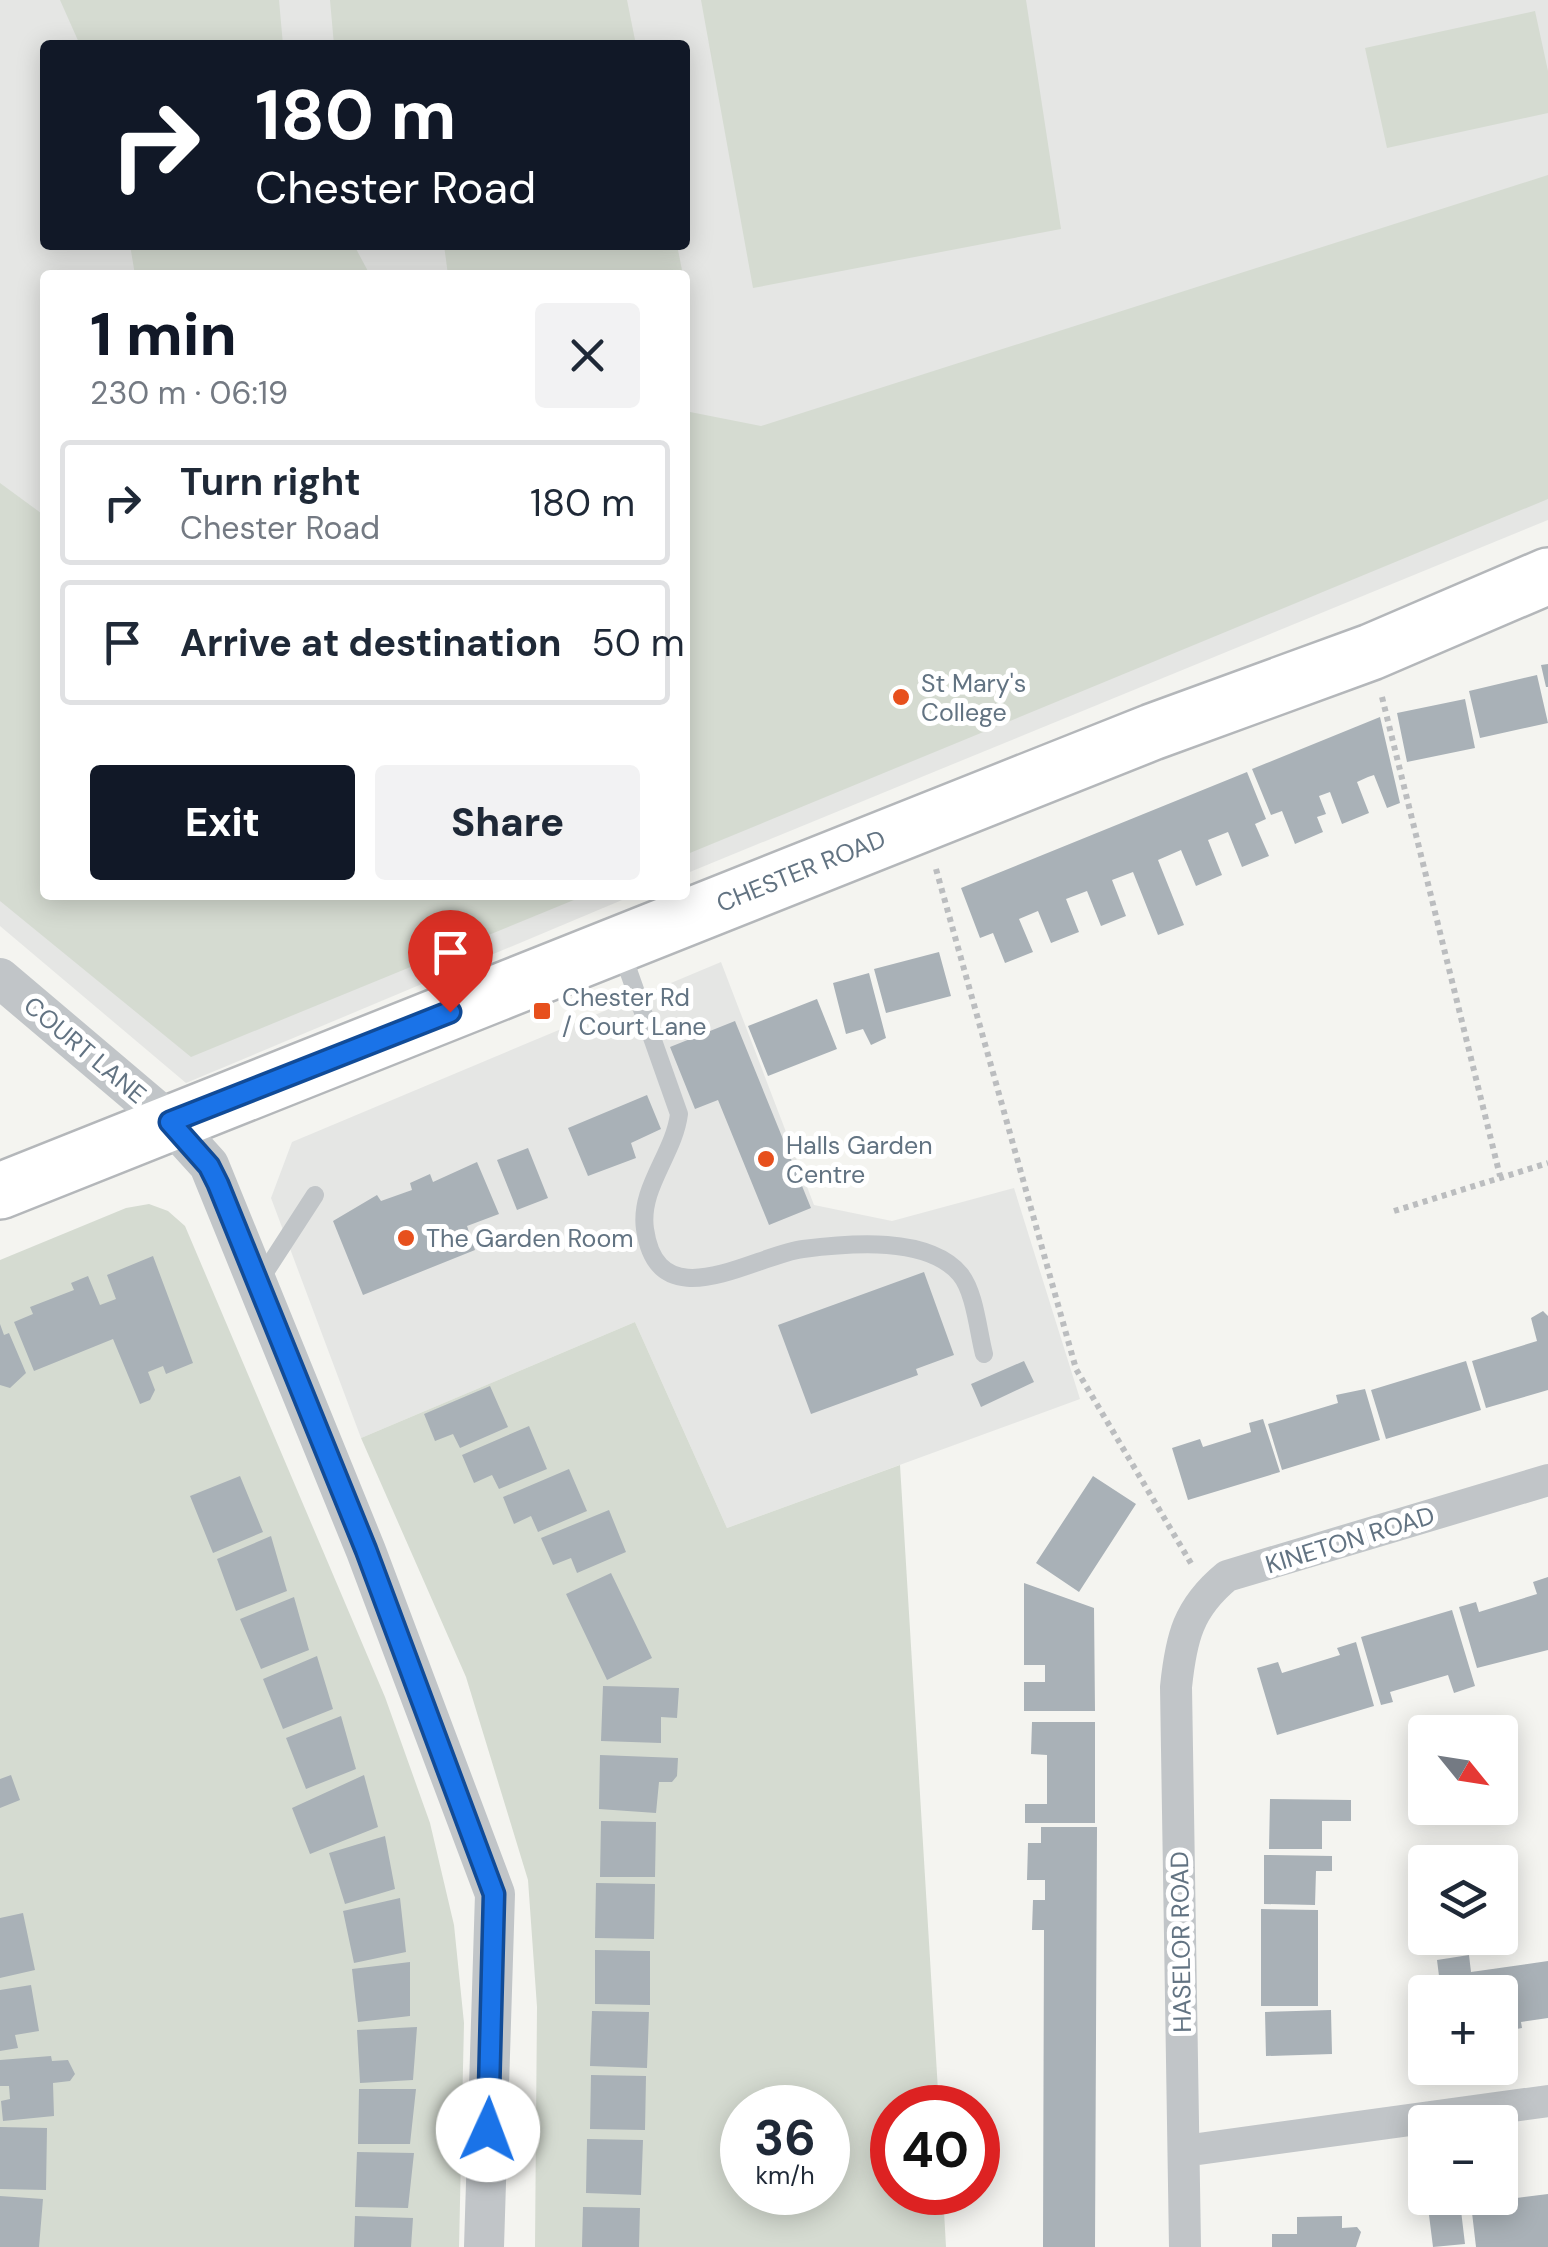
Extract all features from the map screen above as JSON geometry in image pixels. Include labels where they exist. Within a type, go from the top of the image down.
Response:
[{"type":"highway","name":"CHESTER ROAD","points":[[0,1191],[922,822],[1371,652],[1548,576]]},
{"type":"street","name":"COURT LANE","points":[[0,978],[170,1122],[209,1166],[366,1550],[494,1894],[484,2247]]},
{"type":"street","name":"KINETON ROAD","points":[[1208,1592],[1227,1576],[1548,1480]]},
{"type":"street","name":"HASELOR ROAD","points":[[1185,2247],[1176,1687],[1181,1637],[1208,1592]]},
{"type":"street","points":[[1184,2151],[1548,2100]]},
{"type":"lane","points":[[619,945],[679,1114],[676,1134],[643,1214],[652,1251],[663,1266],[692,1280],[711,1279],[800,1249],[916,1246],[944,1257],[964,1278],[984,1354]]},
{"type":"lane","points":[[258,1284],[315,1195]]},
{"type":"path","points":[[1371,652],[1500,1176]]},
{"type":"path","points":[[922,822],[1076,1368],[1208,1592]]},
{"type":"path","points":[[1394,1211],[1548,1163]]},
{"type":"shaded area","name":"St Mary's College","points":[[0,0],[1548,0],[1548,520],[690,872],[690,270],[40,270],[40,900],[622,900],[186,1083],[0,926]]},
{"type":"shaded area","points":[[60,0],[279,0],[283,40],[78,40]]},
{"type":"shaded area","points":[[330,0],[627,0],[635,40],[334,40]]},
{"type":"shaded area","points":[[701,0],[1026,0],[1061,229],[753,288]]},
{"type":"shaded area","points":[[1535,11],[1548,71],[1548,113],[1387,148],[1365,48]]},
{"type":"shaded area","points":[[1548,175],[1548,499],[690,853],[690,412],[761,426]]},
{"type":"shaded area","points":[[131,250],[357,250],[367,270],[134,270]]},
{"type":"shaded area","points":[[445,250],[678,250],[682,270],[447,270]]},
{"type":"shaded area","points":[[0,483],[40,512],[40,900],[574,900],[191,1057],[0,901]]},
{"type":"shaded area","name":"Halls Garden Centre","points":[[721,962],[814,1205],[892,1221],[1014,1188],[1080,1399],[727,1528],[635,1322],[361,1438],[271,1198],[292,1142]]},
{"type":"shaded area","points":[[149,1204],[168,1211],[185,1226],[385,1697],[430,1823],[454,1925],[464,2023],[459,2247],[0,2247],[0,1260],[126,1208]]},
{"type":"shaded area","points":[[635,1322],[727,1528],[900,1465],[938,2085],[870,2085],[870,2215],[944,2215],[946,2247],[535,2247],[537,2007],[528,1880],[466,1677],[361,1438]]},
{"type":"building","points":[[1548,664],[1548,687],[1546,687],[1541,665]]},
{"type":"building","points":[[1537,675],[1548,723],[1480,738],[1469,691]]},
{"type":"building","points":[[1465,699],[1475,748],[1407,762],[1397,713]]},
{"type":"building","points":[[1380,717],[1400,803],[1387,808],[1374,775],[1368,777],[1357,782],[1369,813],[1342,824],[1330,792],[1319,796],[1326,814],[1317,817],[1323,832],[1295,844],[1282,811],[1271,815],[1252,769]]},
{"type":"building","points":[[1247,772],[1266,819],[1255,824],[1269,856],[1242,867],[1228,832],[1208,840],[1222,875],[1196,886],[1181,850],[1158,860],[1184,925],[1158,935],[1133,872],[1112,880],[1126,916],[1101,926],[1087,891],[1066,899],[1079,932],[1051,943],[1038,911],[1019,919],[1033,952],[1005,963],[993,933],[980,938],[961,888]]},
{"type":"building","points":[[939,952],[951,996],[886,1013],[874,969]]},
{"type":"building","points":[[869,973],[886,1038],[871,1045],[863,1029],[846,1034],[833,983]]},
{"type":"building","points":[[817,999],[837,1049],[768,1076],[748,1026]]},
{"type":"building","name":"Halls Garden Centre","points":[[735,1021],[811,1208],[769,1225],[718,1100],[695,1109],[670,1047]]},
{"type":"building","points":[[647,1095],[661,1129],[631,1143],[636,1158],[588,1176],[568,1128]]},
{"type":"building","points":[[528,1148],[548,1198],[517,1210],[497,1160]]},
{"type":"building","name":"The Garden Room","points":[[477,1162],[499,1214],[467,1226],[475,1250],[363,1295],[333,1221],[377,1195],[381,1201],[412,1190],[410,1183],[430,1174],[433,1182]]},
{"type":"building","points":[[153,1256],[193,1363],[166,1374],[163,1366],[148,1372],[155,1390],[150,1400],[140,1404],[113,1339],[34,1371],[14,1322],[33,1314],[30,1307],[74,1290],[71,1283],[88,1276],[100,1305],[116,1299],[107,1275]]},
{"type":"building","points":[[924,1272],[954,1355],[916,1369],[918,1375],[811,1414],[778,1325]]},
{"type":"building","points":[[1543,1311],[1548,1316],[1548,1390],[1486,1408],[1472,1361],[1537,1341],[1531,1318]]},
{"type":"building","points":[[0,1324],[4,1335],[9,1333],[26,1373],[10,1388],[0,1385]]},
{"type":"building","points":[[1024,1361],[1034,1382],[981,1407],[971,1384]]},
{"type":"building","points":[[1466,1361],[1481,1410],[1386,1439],[1371,1390]]},
{"type":"building","points":[[490,1386],[508,1427],[460,1448],[453,1434],[435,1441],[424,1414]]},
{"type":"building","points":[[1365,1389],[1380,1440],[1282,1470],[1268,1424],[1338,1403],[1336,1395]]},
{"type":"building","points":[[1263,1419],[1280,1472],[1188,1500],[1172,1448],[1200,1439],[1203,1447],[1251,1432],[1249,1423]]},
{"type":"building","points":[[529,1426],[547,1469],[499,1489],[492,1475],[474,1483],[462,1455]]},
{"type":"building","points":[[569,1469],[587,1511],[538,1532],[531,1516],[514,1524],[503,1497]]},
{"type":"building","points":[[240,1476],[263,1532],[213,1553],[190,1496]]},
{"type":"building","points":[[1093,1476],[1136,1504],[1079,1592],[1036,1563]]},
{"type":"building","points":[[609,1510],[626,1552],[577,1573],[571,1558],[553,1565],[541,1538]]},
{"type":"building","points":[[271,1536],[287,1591],[236,1611],[217,1559]]},
{"type":"building","points":[[611,1573],[652,1658],[607,1680],[566,1594]]},
{"type":"building","points":[[1548,1577],[1548,1650],[1477,1668],[1459,1607],[1476,1602],[1479,1612],[1537,1594],[1533,1582]]},
{"type":"building","points":[[1024,1583],[1094,1608],[1095,1711],[1024,1711],[1024,1682],[1045,1682],[1045,1665],[1024,1665]]},
{"type":"building","points":[[294,1597],[309,1650],[261,1669],[240,1619]]},
{"type":"building","points":[[1452,1610],[1475,1686],[1454,1693],[1448,1675],[1390,1692],[1393,1702],[1381,1705],[1361,1637]]},
{"type":"building","points":[[1356,1642],[1374,1706],[1277,1735],[1257,1668],[1278,1662],[1282,1673],[1340,1655],[1337,1648]]},
{"type":"building","points":[[317,1656],[333,1709],[283,1729],[263,1679]]},
{"type":"building","points":[[603,1686],[679,1688],[677,1718],[661,1717],[661,1743],[601,1741]]},
{"type":"building","points":[[341,1716],[356,1769],[306,1789],[286,1738]]},
{"type":"building","points":[[1032,1722],[1095,1722],[1095,1823],[1025,1823],[1025,1804],[1047,1804],[1047,1755],[1031,1754]]},
{"type":"building","points":[[600,1755],[678,1758],[677,1776],[672,1782],[659,1782],[656,1813],[599,1809]]},
{"type":"building","points":[[11,1775],[20,1800],[0,1808],[0,1779]]},
{"type":"building","points":[[364,1775],[378,1827],[310,1854],[292,1808]]},
{"type":"building","points":[[1270,1799],[1351,1800],[1351,1821],[1322,1821],[1322,1849],[1269,1849]]},
{"type":"building","points":[[601,1821],[656,1822],[655,1877],[600,1877]]},
{"type":"building","points":[[1041,1827],[1097,1827],[1095,2247],[1043,2247],[1044,1930],[1032,1930],[1033,1900],[1045,1900],[1045,1880],[1027,1880],[1028,1843],[1041,1843]]},
{"type":"building","points":[[385,1836],[395,1889],[345,1904],[329,1853]]},
{"type":"building","points":[[1264,1855],[1332,1856],[1332,1871],[1316,1871],[1315,1905],[1264,1904]]},
{"type":"building","points":[[596,1883],[655,1884],[654,1939],[595,1938]]},
{"type":"building","points":[[400,1898],[406,1952],[354,1963],[343,1911]]},
{"type":"building","points":[[1261,1909],[1318,1910],[1318,2006],[1261,2006]]},
{"type":"building","points":[[23,1913],[35,1970],[0,1978],[0,1918]]},
{"type":"building","points":[[595,1950],[650,1951],[650,2005],[595,2004]]},
{"type":"building","points":[[1469,1955],[1471,1972],[1548,1961],[1548,2018],[1521,2022],[1522,2028],[1518,2029],[1518,1975],[1439,1975],[1437,1960]]},
{"type":"building","points":[[410,1962],[410,2016],[358,2022],[352,1969]]},
{"type":"building","points":[[31,1985],[39,2031],[15,2035],[18,2048],[0,2051],[0,1990]]},
{"type":"building","points":[[1331,2010],[1332,2054],[1266,2056],[1265,2012]]},
{"type":"building","points":[[592,2011],[649,2012],[647,2068],[590,2066]]},
{"type":"building","points":[[417,2027],[413,2080],[360,2083],[357,2030]]},
{"type":"building","points":[[51,2056],[52,2061],[68,2060],[75,2074],[70,2081],[53,2083],[54,2116],[3,2121],[1,2101],[10,2099],[9,2086],[0,2086],[0,2060]]},
{"type":"building","points":[[591,2075],[646,2076],[645,2130],[590,2129]]},
{"type":"building","points":[[359,2089],[416,2089],[410,2144],[358,2144]]},
{"type":"building","points":[[0,2127],[47,2128],[46,2190],[0,2189]]},
{"type":"building","points":[[587,2139],[643,2140],[641,2195],[586,2193]]},
{"type":"building","points":[[357,2152],[414,2153],[408,2208],[355,2207]]},
{"type":"building","points":[[1548,2194],[1548,2247],[1476,2247],[1472,2215],[1518,2215],[1518,2198]]},
{"type":"building","points":[[0,2196],[43,2199],[39,2247],[0,2247]]},
{"type":"building","points":[[583,2207],[640,2208],[639,2247],[582,2247]]},
{"type":"building","points":[[1429,2215],[1462,2215],[1465,2244],[1433,2247]]},
{"type":"building","points":[[355,2216],[413,2218],[411,2247],[354,2247]]},
{"type":"building","points":[[1342,2216],[1342,2228],[1357,2227],[1361,2232],[1356,2247],[1272,2247],[1272,2234],[1297,2234],[1297,2217]]},
{"type":"place","name":"St Mary's College","points":[[901,697]]},
{"type":"place","name":"Chester Rd / Court Lane","points":[[542,1011]]},
{"type":"place","name":"Halls Garden Centre","points":[[766,1159]]},
{"type":"place","name":"The Garden Room","points":[[406,1238]]},
{"type":"route","points":[[450,1012],[170,1122],[209,1166],[218,1184],[366,1550],[494,1894],[488,2130]]}]
